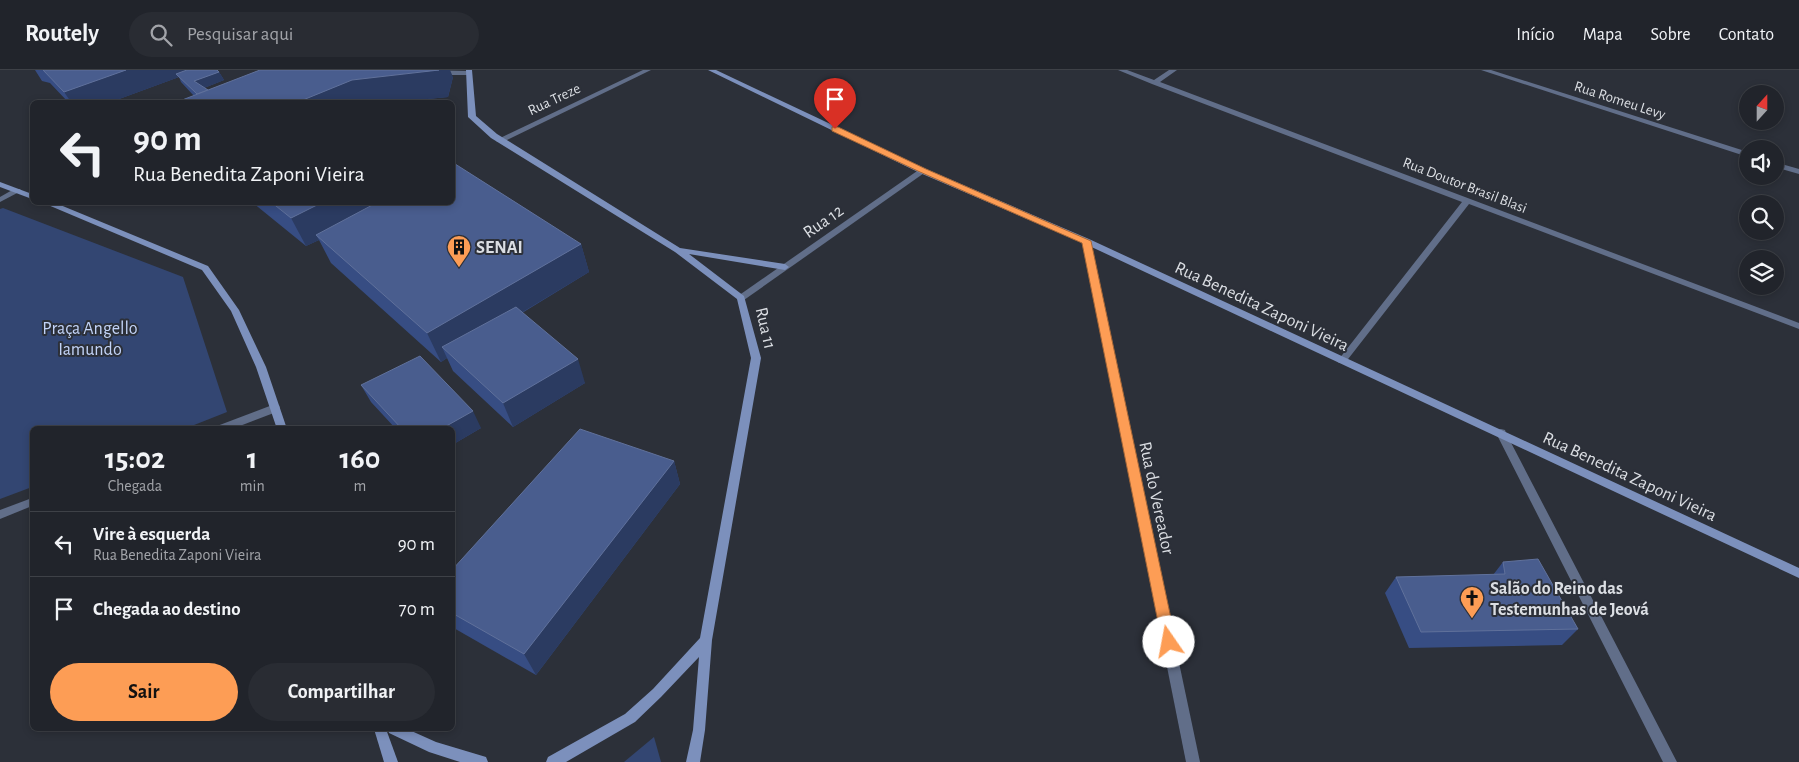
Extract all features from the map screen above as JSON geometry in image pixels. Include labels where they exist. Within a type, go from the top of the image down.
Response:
[{"type":"street","points":[[422,70],[435,73],[469,71]]},
{"type":"street","name":"Rua Treze","points":[[500,140],[648,70]]},
{"type":"street","name":"Rua Benedita Zaponi Vieira","points":[[711,70],[923,171],[1086,241],[1799,573]]},
{"type":"street","name":"Rua Doutor Brasil Blasi","points":[[1121,70],[1799,326]]},
{"type":"street","points":[[1154,83],[1174,70]]},
{"type":"street","name":"Rua Romeu Levy","points":[[1484,70],[1739,152]]},
{"type":"street","name":"Rua 11","points":[[469,71],[472,117],[500,140],[678,250],[741,298],[756,358],[706,640],[699,730],[693,762]]},
{"type":"street","points":[[1784,167],[1799,172]]},
{"type":"street","name":"Rua 12","points":[[741,298],[923,171]]},
{"type":"street","points":[[0,184],[30,196]]},
{"type":"street","points":[[0,200],[17,191]]},
{"type":"street","points":[[1342,361],[1467,201]]},
{"type":"street","points":[[52,205],[205,268],[234,310],[261,367],[281,426]]},
{"type":"street","name":"Rua do Vereador","points":[[1086,241],[1193,762]]},
{"type":"street","points":[[678,250],[784,267]]},
{"type":"street","points":[[229,426],[275,408]]},
{"type":"street","points":[[1501,434],[1670,762]]},
{"type":"street","points":[[0,515],[30,503]]},
{"type":"street","points":[[553,762],[630,718],[658,693],[706,640]]},
{"type":"street","points":[[381,731],[391,762]]},
{"type":"street","points":[[398,731],[434,748],[481,762]]},
{"type":"green space","name":"Praça Angello Iamundo","points":[[3,208],[183,277],[227,412],[192,426],[30,426],[30,488],[0,499],[0,209]]},
{"type":"green space","points":[[654,737],[661,762],[624,762]]},
{"type":"building","points":[[43,70],[126,70],[64,92]]},
{"type":"building","points":[[187,70],[217,70],[219,72],[194,81],[208,90],[197,94],[176,74]]},
{"type":"building","points":[[260,70],[439,70],[352,80],[303,100],[182,100]]},
{"type":"building","name":"SENAI","points":[[455,164],[581,244],[427,333],[316,235],[372,205],[455,205]]},
{"type":"building","points":[[275,205],[317,205],[291,218]]},
{"type":"building","points":[[516,307],[578,359],[503,403],[442,347]]},
{"type":"building","points":[[420,356],[473,411],[446,426],[399,426],[361,385]]},
{"type":"building","points":[[580,429],[674,461],[524,654],[455,615],[455,567]]},
{"type":"building","name":"Salão do Reino das Testemunhas de Jeová","points":[[1538,559],[1578,629],[1421,632],[1396,577],[1505,574],[1503,562]]},
{"type":"place","name":"SENAI","points":[[459,268]]},
{"type":"place","name":"Salão do Reino das Testemunhas de Jeová","points":[[1472,619]]},
{"type":"route","points":[[835,129],[923,171],[1086,241],[1169,642]]}]
